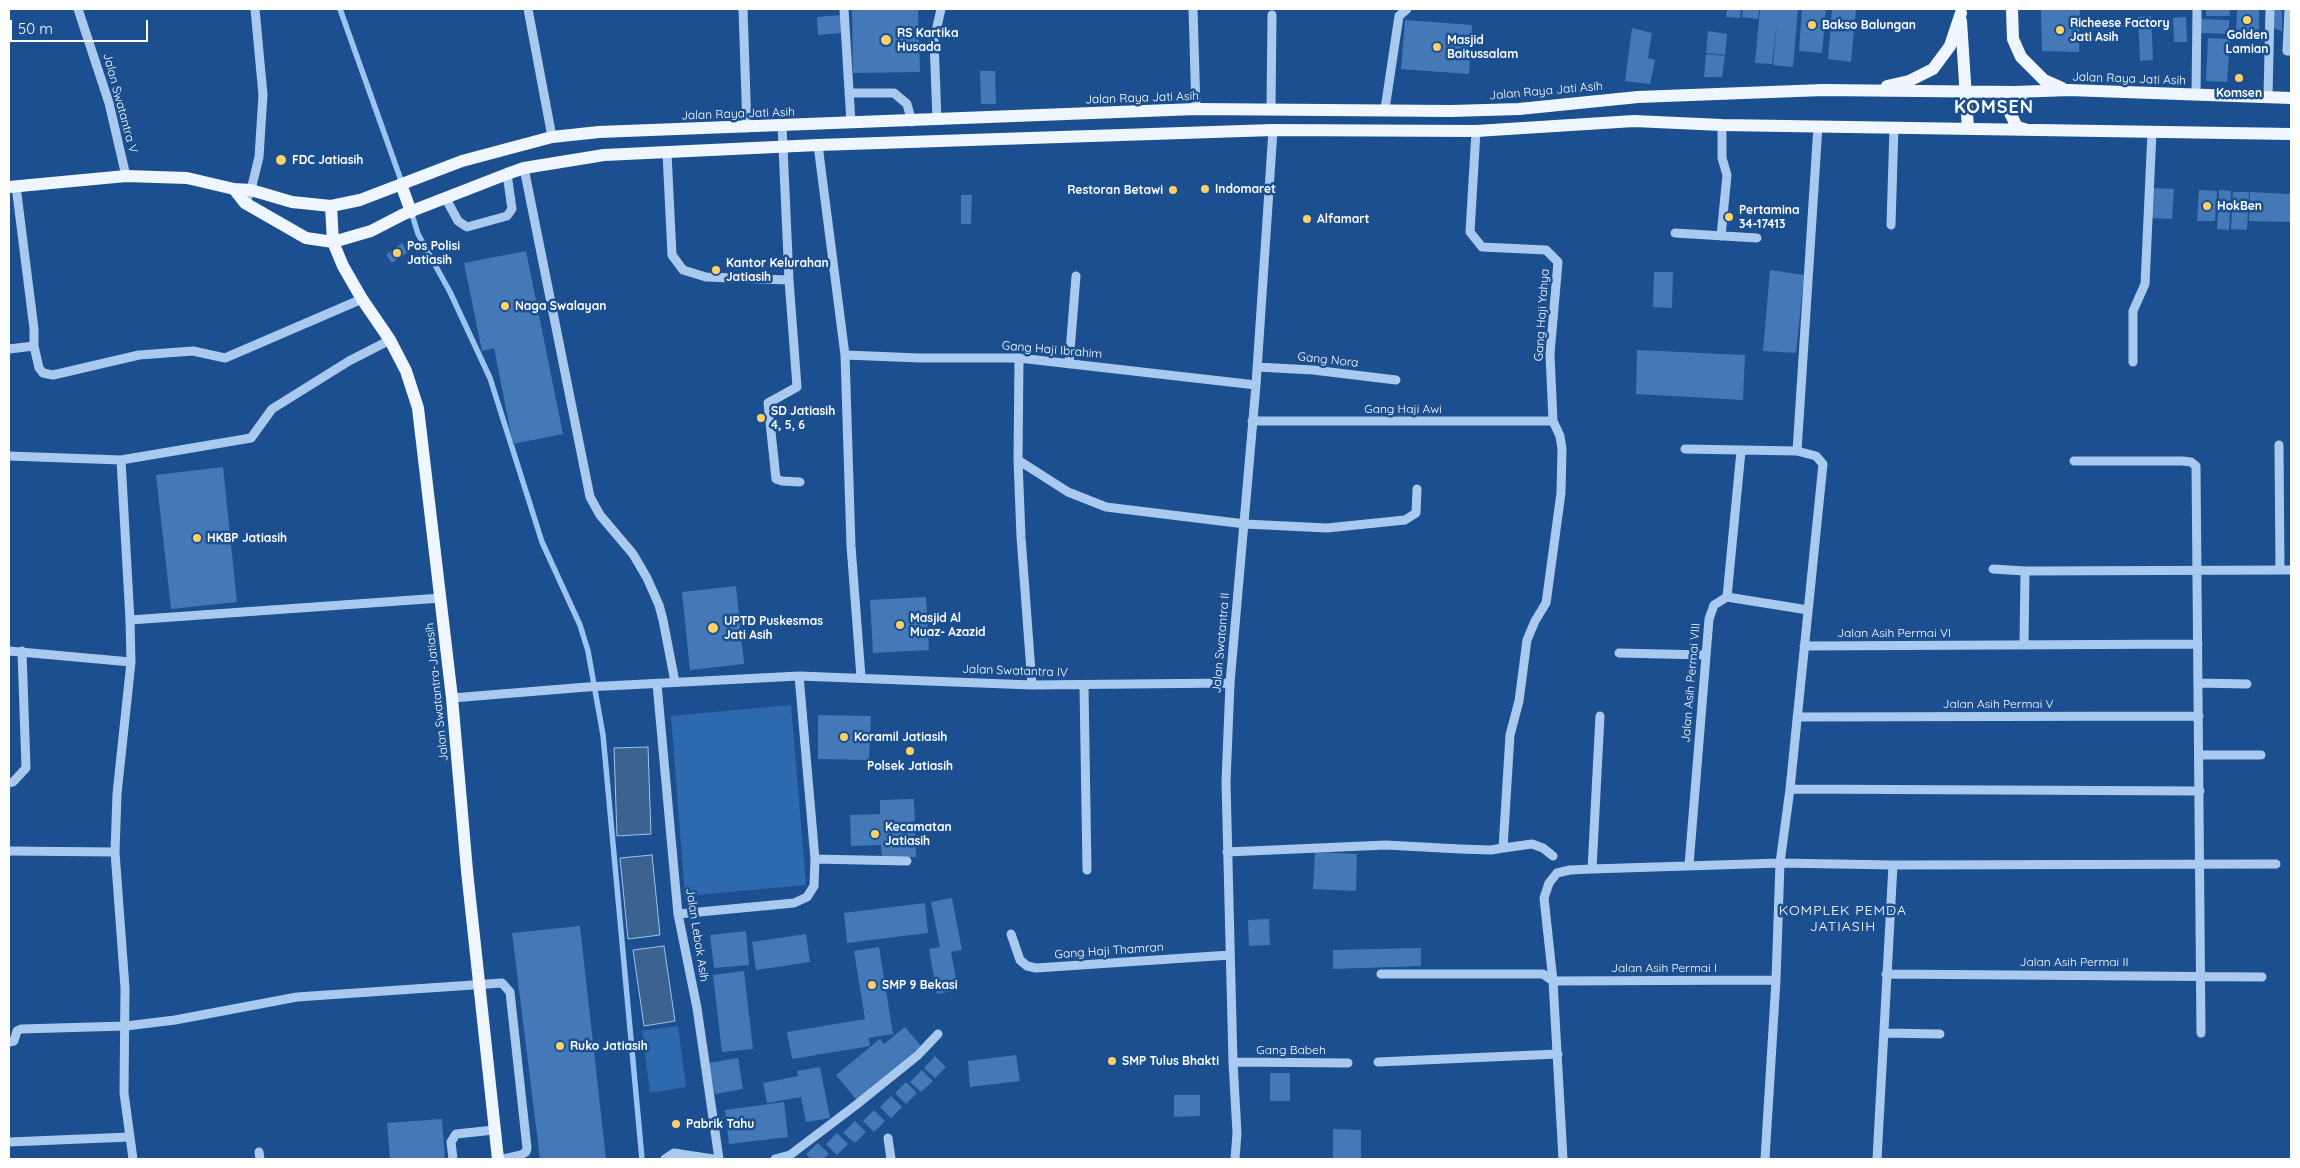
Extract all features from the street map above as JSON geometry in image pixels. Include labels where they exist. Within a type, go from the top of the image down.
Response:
[{"type":"main road","points":[[2012,9],[2013,39],[2021,57],[2044,80],[2053,86],[2069,90]]},
{"type":"main road","points":[[1862,90],[1909,81],[1933,69],[1950,46],[1961,11]]},
{"type":"main road","points":[[1961,11],[1968,129]]},
{"type":"main road","name":"Jalan Raya Jati Asih","points":[[331,206],[360,200],[462,161],[552,137],[599,132],[747,128],[851,117],[911,116],[937,120],[1196,109],[1271,108],[1451,111],[1520,110],[1638,97],[1823,90],[2024,92],[2069,90],[2291,98]]},
{"type":"main road","points":[[2024,92],[2011,107],[2010,113],[2017,127],[2027,130]]},
{"type":"main road","points":[[234,189],[245,203],[306,238],[333,242],[371,231],[428,204],[524,168],[604,155],[1272,130],[1476,132],[1634,122],[2291,134]]},
{"type":"main road","points":[[12,187],[126,176],[187,178],[234,189],[252,190],[292,202],[331,206],[333,242]]},
{"type":"main road","points":[[398,186],[407,213]]},
{"type":"main road","name":"Jalan Swatantra-Jatiasih","points":[[333,242],[343,266],[362,299],[390,340],[406,371],[418,408],[452,698],[498,1159]]},
{"type":"street","name":"Jalan Swatantra V","points":[[78,9],[108,102],[126,176]]},
{"type":"street","points":[[245,203],[252,190],[259,157],[263,95],[255,9]]},
{"type":"street","points":[[528,9],[552,137]]},
{"type":"street","points":[[743,9],[747,128]]},
{"type":"street","points":[[844,9],[851,117]]},
{"type":"street","points":[[937,120],[934,40],[941,9]]},
{"type":"street","points":[[1193,9],[1196,109]]},
{"type":"street","points":[[1385,109],[1399,16],[1407,9]]},
{"type":"street","points":[[2196,95],[2197,9]]},
{"type":"street","points":[[2268,97],[2270,9]]},
{"type":"street","points":[[2289,9],[2287,51],[2291,51]]},
{"type":"street","points":[[1271,108],[1272,15]]},
{"type":"street","points":[[849,93],[894,93],[907,104],[911,116]]},
{"type":"street","points":[[782,125],[788,280],[797,387],[768,403],[776,479],[800,482]]},
{"type":"street","points":[[1721,236],[1727,175],[1722,158],[1722,125]]},
{"type":"street","points":[[1797,451],[1818,126]]},
{"type":"street","points":[[1891,225],[1894,127]]},
{"type":"street","name":"Jalan Swatantra II","points":[[1235,1159],[1237,1133],[1233,1062],[1226,782],[1230,683],[1256,385],[1272,130]]},
{"type":"street","name":"Gang Haji Yahya","points":[[1476,132],[1470,232],[1482,247],[1546,250],[1558,262],[1550,354],[1553,421],[1560,436],[1562,456],[1561,493],[1548,596],[1546,604],[1535,621],[1527,640],[1519,700],[1510,735],[1503,848]]},
{"type":"street","points":[[2133,362],[2133,311],[2145,284],[2152,132]]},
{"type":"street","points":[[818,146],[845,355],[851,546],[861,677]]},
{"type":"street","points":[[666,153],[672,255],[683,270],[706,278],[788,280]]},
{"type":"street","points":[[524,168],[590,497],[600,515],[633,554],[647,578],[663,620],[674,682]]},
{"type":"street","points":[[445,197],[458,221],[467,227],[507,216],[512,210],[507,174]]},
{"type":"street","points":[[12,187],[34,329],[34,346],[39,368],[43,373],[53,375],[139,355],[193,351],[225,358],[362,299]]},
{"type":"street","points":[[1675,233],[1757,238]]},
{"type":"street","points":[[1069,364],[1076,276]]},
{"type":"street","points":[[9,456],[121,460],[251,438],[272,409],[349,361],[390,340]]},
{"type":"street","points":[[9,349],[34,346]]},
{"type":"street","name":"Gang Haji Ibrahim","points":[[845,355],[920,358],[1019,358],[1256,385]]},
{"type":"street","points":[[1019,358],[1018,460],[1021,537],[1032,685]]},
{"type":"street","name":"Gang Nora","points":[[1256,366],[1313,370],[1396,380]]},
{"type":"street","name":"Gang Haji Awi","points":[[1252,421],[1553,421]]},
{"type":"street","points":[[2279,445],[2280,570]]},
{"type":"street","points":[[1685,449],[1797,451],[1816,456],[1823,464],[1790,789],[1780,863],[1776,980],[1765,1159]]},
{"type":"street","points":[[1741,451],[1727,597],[1808,610]]},
{"type":"street","points":[[121,460],[131,662],[117,794],[115,852],[126,988],[124,1093],[133,1159]]},
{"type":"street","points":[[1018,460],[1068,492],[1106,507],[1245,524],[1327,528],[1406,520],[1416,513],[1417,489]]},
{"type":"street","points":[[2074,461],[2182,461],[2191,462],[2196,466],[2201,1033]]},
{"type":"street","points":[[1993,569],[2025,571],[2291,570]]},
{"type":"street","points":[[2024,645],[2025,571]]},
{"type":"street","name":"Jalan Asih Permai VIII","points":[[1689,865],[1709,619],[1714,604],[1727,597]]},
{"type":"street","points":[[130,620],[441,598]]},
{"type":"street","name":"Jalan Asih Permai VI","points":[[1804,646],[2198,644]]},
{"type":"street","points":[[9,650],[131,662]]},
{"type":"street","points":[[9,783],[14,782],[26,768],[22,651]]},
{"type":"street","points":[[1619,653],[1705,655]]},
{"type":"street","points":[[678,914],[794,903],[807,897],[814,886],[815,859],[800,676]]},
{"type":"street","name":"Jalan Swatantra IV","points":[[452,698],[587,687],[800,676],[1084,686],[1230,683]]},
{"type":"street","points":[[2199,683],[2248,684]]},
{"type":"street","name":"Jalan Lebak Asih","points":[[657,684],[678,914],[697,1008],[719,1159]]},
{"type":"street","points":[[1084,686],[1087,870]]},
{"type":"street","points":[[1592,868],[1600,716]]},
{"type":"street","name":"Jalan Asih Permai V","points":[[1797,716],[2199,716]]},
{"type":"street","points":[[2199,755],[2261,755]]},
{"type":"street","points":[[1790,789],[2200,791]]},
{"type":"street","points":[[1227,852],[1386,846],[1491,850],[1532,844],[1543,848],[1553,856]]},
{"type":"street","points":[[9,851],[115,852]]},
{"type":"street","points":[[815,859],[907,861]]},
{"type":"street","points":[[1563,1159],[1553,981],[1544,898],[1549,883],[1557,873],[1592,868],[1780,863],[1893,865],[2276,864]]},
{"type":"street","points":[[1877,1159],[1893,865]]},
{"type":"street","name":"Gang Haji Thamran","points":[[1011,934],[1020,960],[1027,966],[1036,968],[1230,955]]},
{"type":"street","name":"Jalan Asih Permai I","points":[[1381,974],[1543,974],[1553,981],[1776,980]]},
{"type":"street","name":"Jalan Asih Permai II","points":[[1886,974],[2201,975],[2262,977]]},
{"type":"street","points":[[9,1042],[14,1041],[17,1031],[21,1029],[126,1026],[175,1020],[297,997],[502,983],[510,992],[527,1148],[526,1152],[521,1155],[504,1159]]},
{"type":"street","points":[[1885,1033],[1940,1034]]},
{"type":"street","points":[[776,1159],[790,1155],[841,1116],[918,1055],[938,1034]]},
{"type":"street","points":[[1378,1062],[1558,1054]]},
{"type":"street","name":"Gang Babeh","points":[[1233,1062],[1348,1063]]},
{"type":"street","points":[[453,1159],[451,1142],[456,1134],[494,1130]]},
{"type":"street","points":[[9,1142],[130,1137]]},
{"type":"street","points":[[888,1138],[891,1159]]},
{"type":"street","points":[[665,1159],[674,1153],[713,1159]]},
{"type":"shaded area","points":[[791,705],[806,885],[685,896],[671,716]]},
{"type":"shaded area","points":[[648,747],[651,834],[617,836],[614,748]]},
{"type":"shaded area","points":[[652,855],[660,935],[628,939],[620,858]]},
{"type":"shaded area","points":[[664,946],[675,1021],[644,1026],[633,950]]},
{"type":"shaded area","points":[[678,1026],[686,1087],[650,1093],[642,1031]]},
{"type":"building","name":"RS Kartika Husada","points":[[852,9],[918,9],[920,72],[853,73]]},
{"type":"building","points":[[1727,9],[1741,9],[1740,18],[1726,17]]},
{"type":"building","points":[[1743,9],[1759,9],[1758,19],[1742,17]]},
{"type":"building","points":[[1760,9],[1798,9],[1793,67],[1773,65],[1777,24],[1772,64],[1755,63]]},
{"type":"building","points":[[1802,9],[1826,9],[1822,53],[1799,51]]},
{"type":"building","points":[[1832,9],[1856,10],[1851,62],[1828,59]]},
{"type":"building","name":"Richeese Factory Jati Asih","points":[[2041,9],[2080,9],[2079,52],[2042,51]]},
{"type":"building","points":[[2206,9],[2230,9],[2230,16],[2206,16]]},
{"type":"building","points":[[2237,9],[2259,9],[2259,39],[2236,40]]},
{"type":"building","points":[[2272,9],[2282,9],[2282,31],[2272,28]]},
{"type":"building","points":[[841,15],[843,33],[818,35],[817,17]]},
{"type":"building","points":[[2151,16],[2153,60],[2140,61],[2138,17]]},
{"type":"building","points":[[2186,17],[2187,42],[2174,42],[2173,18]]},
{"type":"building","points":[[2201,19],[2229,20],[2229,34],[2201,33]]},
{"type":"building","name":"Masjid Baitussalam","points":[[1405,20],[1472,25],[1469,74],[1401,69]]},
{"type":"building","points":[[1632,28],[1652,33],[1648,58],[1655,60],[1650,84],[1625,81]]},
{"type":"building","points":[[1708,31],[1727,34],[1725,55],[1706,53]]},
{"type":"building","points":[[2208,38],[2230,39],[2227,82],[2206,81]]},
{"type":"building","points":[[1706,54],[1725,56],[1722,77],[1704,77]]},
{"type":"building","points":[[980,71],[995,71],[996,104],[981,104]]},
{"type":"building","points":[[2152,188],[2174,189],[2172,219],[2151,218]]},
{"type":"building","name":"HokBen","points":[[2199,190],[2217,191],[2215,221],[2197,221]]},
{"type":"building","points":[[2219,190],[2231,191],[2229,230],[2217,229]]},
{"type":"building","points":[[2233,192],[2249,192],[2247,230],[2231,229]]},
{"type":"building","points":[[2250,192],[2291,194],[2291,222],[2249,221]]},
{"type":"building","points":[[961,195],[972,195],[971,224],[961,224]]},
{"type":"building","name":"Pos Polisi Jatiasih","points":[[402,243],[408,252],[392,263],[386,255]]},
{"type":"building","name":"Naga Swalayan","points":[[526,251],[563,434],[513,444],[494,348],[482,351],[464,263]]},
{"type":"building","points":[[1770,270],[1804,275],[1796,353],[1763,351]]},
{"type":"building","points":[[1654,272],[1673,272],[1672,308],[1653,307]]},
{"type":"building","points":[[1637,350],[1745,355],[1743,400],[1636,394]]},
{"type":"building","name":"HKBP Jatiasih","points":[[223,467],[237,602],[171,609],[156,475]]},
{"type":"building","name":"UPTD Puskesmas Jati Asih","points":[[736,586],[744,664],[690,670],[682,592]]},
{"type":"building","name":"Masjid Al Muaz- Azazid","points":[[926,597],[929,650],[873,653],[870,600]]},
{"type":"building","name":"Koramil Jatiasih","points":[[818,715],[871,716],[869,760],[818,759]]},
{"type":"building","points":[[914,799],[916,857],[882,858],[881,845],[851,846],[850,815],[880,814],[880,800]]},
{"type":"building","points":[[1315,852],[1357,854],[1356,891],[1313,889]]},
{"type":"building","name":"SMP 9 Bekasi","points":[[952,898],[962,950],[951,952],[958,990],[937,994],[929,949],[940,947],[931,902]]},
{"type":"building","points":[[925,903],[928,933],[847,943],[844,913]]},
{"type":"building","points":[[1269,919],[1270,945],[1249,946],[1248,920]]},
{"type":"building","name":"Ruko Jatiasih","points":[[580,926],[606,1159],[540,1159],[512,933]]},
{"type":"building","points":[[746,931],[749,965],[714,968],[710,935]]},
{"type":"building","points":[[806,934],[810,962],[756,970],[752,942]]},
{"type":"building","name":"SMP 9 Bekasi","points":[[879,947],[893,1034],[869,1038],[870,1046],[792,1059],[787,1032],[865,1019],[854,951]]},
{"type":"building","points":[[1421,948],[1421,966],[1333,969],[1333,950]]},
{"type":"building","points":[[744,971],[753,1049],[722,1052],[713,975]]},
{"type":"building","name":"SMP 9 Bekasi","points":[[905,1027],[921,1046],[856,1099],[836,1075],[880,1039],[884,1044]]},
{"type":"building","points":[[1016,1055],[1020,1081],[970,1087],[968,1061]]},
{"type":"building","points":[[935,1056],[946,1067],[935,1078],[924,1068]]},
{"type":"building","points":[[738,1058],[743,1089],[715,1094],[709,1063]]},
{"type":"building","points":[[820,1067],[830,1118],[806,1122],[801,1097],[767,1103],[763,1083],[798,1076],[797,1071]]},
{"type":"building","points":[[922,1070],[933,1081],[921,1092],[910,1082]]},
{"type":"building","points":[[1270,1073],[1290,1073],[1290,1101],[1270,1101]]},
{"type":"building","points":[[906,1082],[917,1093],[906,1104],[895,1093]]},
{"type":"building","points":[[1174,1095],[1200,1095],[1200,1116],[1174,1117]]},
{"type":"building","points":[[891,1096],[902,1107],[891,1118],[880,1107]]},
{"type":"building","points":[[784,1102],[788,1137],[729,1144],[725,1110]]},
{"type":"building","points":[[874,1110],[885,1121],[874,1132],[863,1121]]},
{"type":"building","points":[[442,1119],[445,1159],[390,1159],[387,1123]]},
{"type":"building","points":[[855,1121],[866,1132],[855,1143],[843,1133]]},
{"type":"building","points":[[1333,1129],[1361,1130],[1361,1159],[1333,1159]]},
{"type":"building","points":[[837,1133],[848,1144],[837,1155],[826,1144]]},
{"type":"building","points":[[818,1143],[829,1154],[823,1159],[811,1159],[806,1154]]},
{"type":"waterway","points":[[340,9],[402,183]]},
{"type":"waterway","points":[[411,211],[418,234],[450,292],[490,378],[542,542],[580,625],[588,651],[603,735],[642,1159]]},
{"type":"place","name":"Golden Lamian","points":[[2247,20]]},
{"type":"place","name":"Bakso Balungan","points":[[1812,25]]},
{"type":"place","name":"Richeese Factory Jati Asih","points":[[2060,30]]},
{"type":"place","name":"RS Kartika Husada","points":[[886,40]]},
{"type":"place","name":"Masjid Baitussalam","points":[[1437,47]]},
{"type":"place","name":"Komsen","points":[[2239,78]]},
{"type":"place","name":"FDC Jatiasih","points":[[281,160]]},
{"type":"place","name":"Indomaret","points":[[1205,189]]},
{"type":"place","name":"Restoran Betawi","points":[[1173,190]]},
{"type":"place","name":"HokBen","points":[[2207,206]]},
{"type":"place","name":"Pertamina 34-17413","points":[[1729,217]]},
{"type":"place","name":"Alfamart","points":[[1307,219]]},
{"type":"place","name":"Pos Polisi Jatiasih","points":[[397,253]]},
{"type":"place","name":"Kantor Kelurahan Jatiasih","points":[[716,270]]},
{"type":"place","name":"Naga Swalayan","points":[[505,306]]},
{"type":"place","name":"SD Jatiasih 4, 5, 6","points":[[761,418]]},
{"type":"place","name":"HKBP Jatiasih","points":[[197,538]]},
{"type":"place","name":"Masjid Al Muaz- Azazid","points":[[900,625]]},
{"type":"place","name":"UPTD Puskesmas Jati Asih","points":[[713,628]]},
{"type":"place","name":"Koramil Jatiasih","points":[[844,737]]},
{"type":"place","name":"Polsek Jatiasih","points":[[910,751]]},
{"type":"place","name":"Kecamatan Jatiasih","points":[[875,834]]},
{"type":"place","name":"SMP 9 Bekasi","points":[[872,985]]},
{"type":"place","name":"Ruko Jatiasih","points":[[560,1046]]},
{"type":"place","name":"SMP Tulus Bhakti","points":[[1112,1061]]},
{"type":"place","name":"Pabrik Tahu","points":[[676,1124]]},
{"type":"district","name":"KOMSEN","points":[[1994,108]]},
{"type":"district","name":"KOMPLEK PEMDA JATIASIH","points":[[1843,920]]}]
